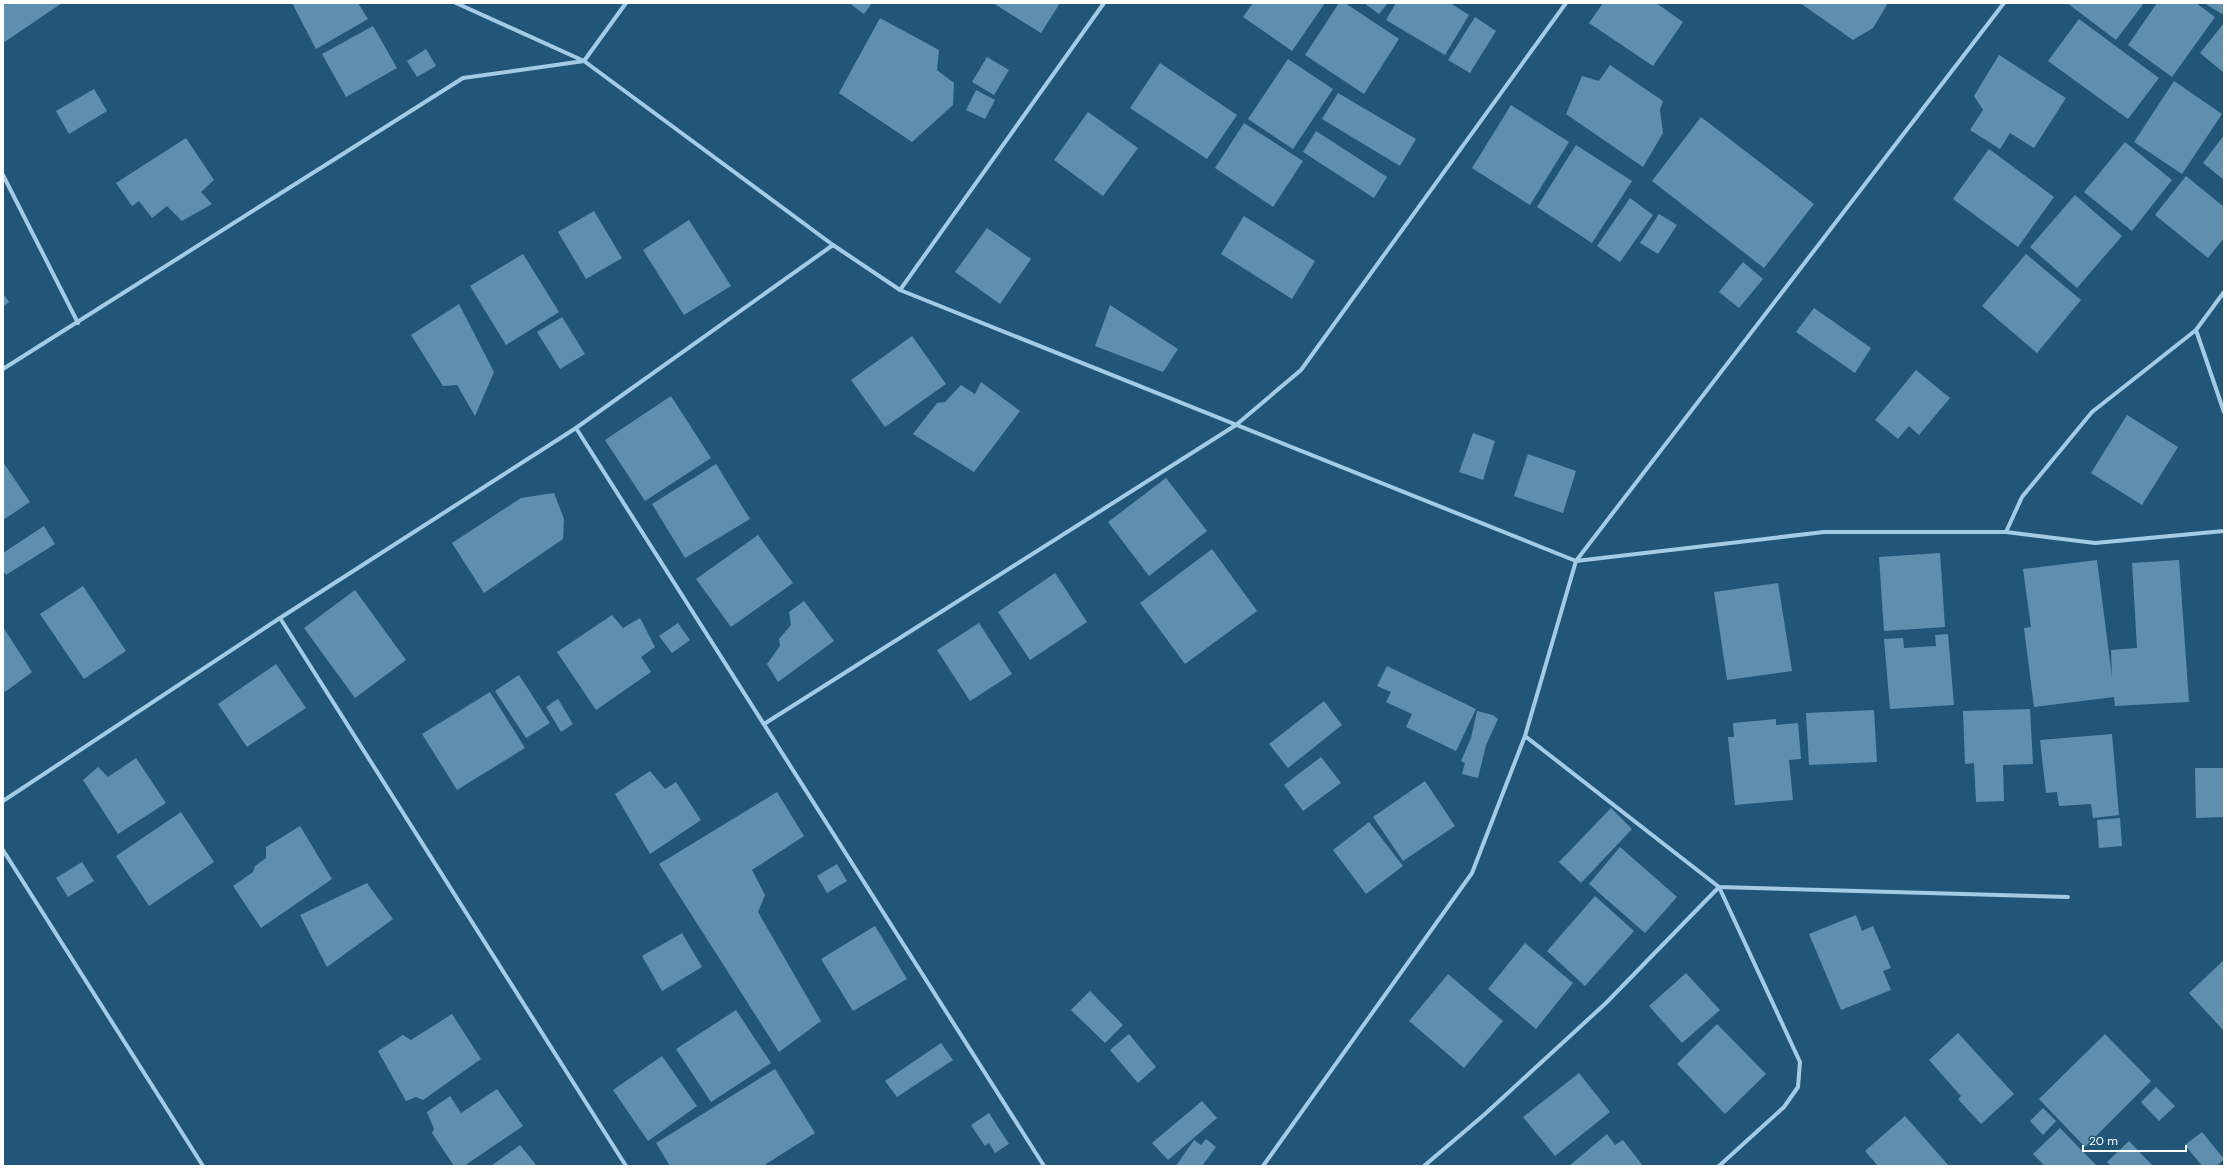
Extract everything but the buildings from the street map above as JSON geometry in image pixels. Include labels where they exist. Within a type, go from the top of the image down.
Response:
[{"type":"street","points":[[456,3],[584,61],[833,245],[900,290],[1576,561],[1824,532],[2006,532],[2095,543],[2224,531]]},
{"type":"street","points":[[3,369],[78,323],[463,78],[584,61],[626,3]]},
{"type":"street","points":[[900,290],[1104,3]]},
{"type":"street","points":[[764,724],[1236,425],[1301,370],[1566,3]]},
{"type":"street","points":[[1263,1166],[1472,873],[1525,736],[1576,561],[2004,3]]},
{"type":"street","points":[[3,175],[78,323]]},
{"type":"street","points":[[3,801],[280,618],[576,428],[833,245]]},
{"type":"street","points":[[2006,532],[2022,497],[2092,412],[2196,330],[2224,292]]},
{"type":"street","points":[[2196,330],[2224,412]]},
{"type":"street","points":[[576,428],[1044,1166]]},
{"type":"street","points":[[280,618],[626,1166]]},
{"type":"street","points":[[1525,736],[1719,887],[1800,1062],[1798,1087],[1784,1107],[1719,1166]]},
{"type":"street","points":[[3,850],[203,1166]]},
{"type":"street","points":[[1424,1166],[1485,1114],[1606,1003],[1719,887],[2068,897]]}]
